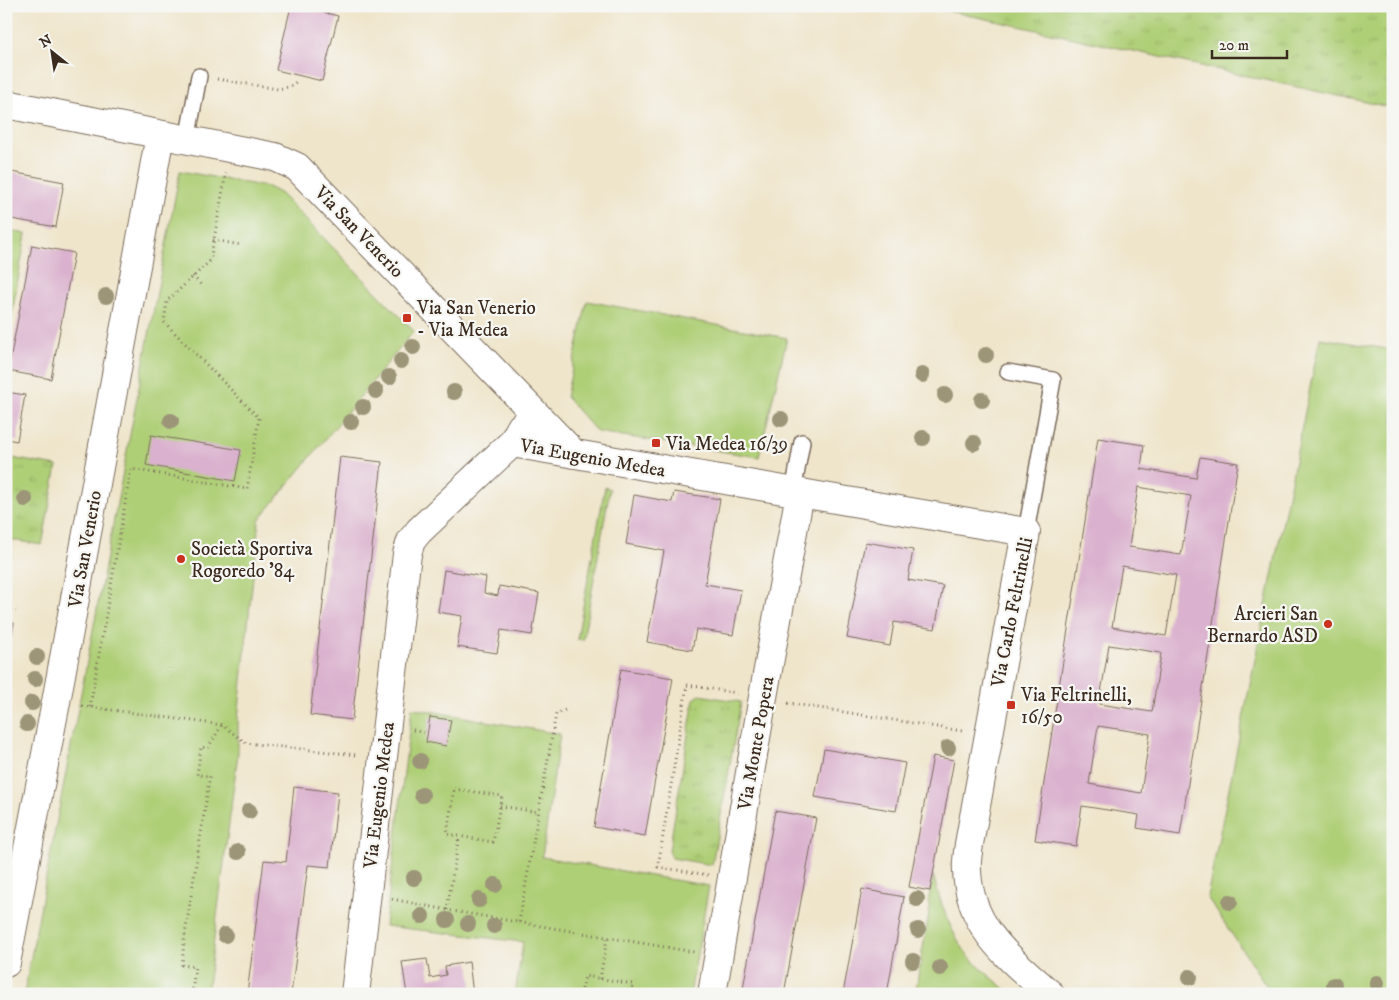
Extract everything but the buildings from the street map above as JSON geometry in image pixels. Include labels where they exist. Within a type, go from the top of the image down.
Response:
[{"type":"street","name":"Via San Venerio","points":[[6,104],[275,157],[297,167],[574,454]]},
{"type":"street","name":"Via San Venerio","points":[[6,963],[160,135]]},
{"type":"street","points":[[512,443],[520,428],[525,412],[525,406],[520,397]]},
{"type":"street","name":"Via Eugenio Medea","points":[[355,994],[407,554],[411,541],[419,531],[512,443],[1026,532]]},
{"type":"street","name":"Via Monte Popera","points":[[712,994],[796,493]]},
{"type":"street","name":"Via Carlo Feltrinelli","points":[[1026,532],[968,844],[966,871],[970,895],[979,919],[993,940],[1050,994]]},
{"type":"lane","points":[[187,140],[199,76]]},
{"type":"lane","name":"Via Carlo Feltrinelli","points":[[1008,372],[1053,380],[1026,532]]},
{"type":"lane","points":[[796,493],[802,442]]},
{"type":"path","points":[[199,76],[278,89],[289,87],[296,82]]},
{"type":"path","points":[[90,707],[132,469],[247,488],[259,418],[164,322],[167,301],[210,260],[226,173]]},
{"type":"path","points":[[213,240],[241,245]]},
{"type":"path","points":[[193,276],[201,285]]},
{"type":"path","points":[[6,609],[16,611]]},
{"type":"path","points":[[710,875],[658,867],[687,684],[739,693]]},
{"type":"path","points":[[56,702],[222,725],[246,742],[366,756]]},
{"type":"path","points":[[783,702],[964,732]]},
{"type":"path","points":[[519,922],[556,714],[566,710]]},
{"type":"path","points":[[192,994],[195,967],[182,965],[182,962],[210,776],[197,775],[201,747],[208,748],[222,725]]},
{"type":"path","points":[[454,789],[502,796],[494,842],[459,836],[447,834],[454,789]]},
{"type":"path","points":[[500,806],[538,812]]},
{"type":"path","points":[[447,910],[459,836]]},
{"type":"path","points":[[384,898],[697,952]]},
{"type":"path","points":[[600,979],[607,937]]},
{"type":"path","points":[[581,994],[585,976],[633,984],[631,994]]},
{"type":"green space","points":[[927,6],[1393,6],[1393,108]]},
{"type":"green space","name":"Società Sportiva Rogoredo '84","points":[[180,171],[268,187],[281,194],[414,331],[259,520],[238,718],[238,753],[207,994],[24,994]]},
{"type":"green space","points":[[6,230],[26,234],[6,348]]},
{"type":"green space","points":[[587,301],[787,338],[759,457],[597,432],[566,397]]},
{"type":"green space","name":"Arcieri San Bernardo ASD","points":[[1320,338],[1393,350],[1393,994],[1272,994],[1207,897]]},
{"type":"green space","points":[[6,457],[57,466],[42,545],[6,539]]},
{"type":"green space","points":[[605,487],[610,489],[583,640],[577,639]]},
{"type":"green space","points":[[700,695],[741,702],[712,865],[672,858],[669,851],[694,699]]},
{"type":"green space","points":[[412,708],[560,734],[542,857],[709,886],[690,994],[515,994],[523,942],[385,926]]},
{"type":"green space","points":[[933,875],[946,916],[955,936],[977,965],[1011,994],[915,994],[930,907],[928,902]]},
{"type":"place","name":"Via San Venerio - Via Medea","points":[[407,318]]},
{"type":"place","name":"Via Medea 16/39","points":[[656,443]]},
{"type":"place","name":"Società Sportiva Rogoredo '84","points":[[181,559]]},
{"type":"place","name":"Arcieri San Bernardo ASD","points":[[1328,624]]},
{"type":"place","name":"Via Feltrinelli, 16/50","points":[[1011,705]]}]
